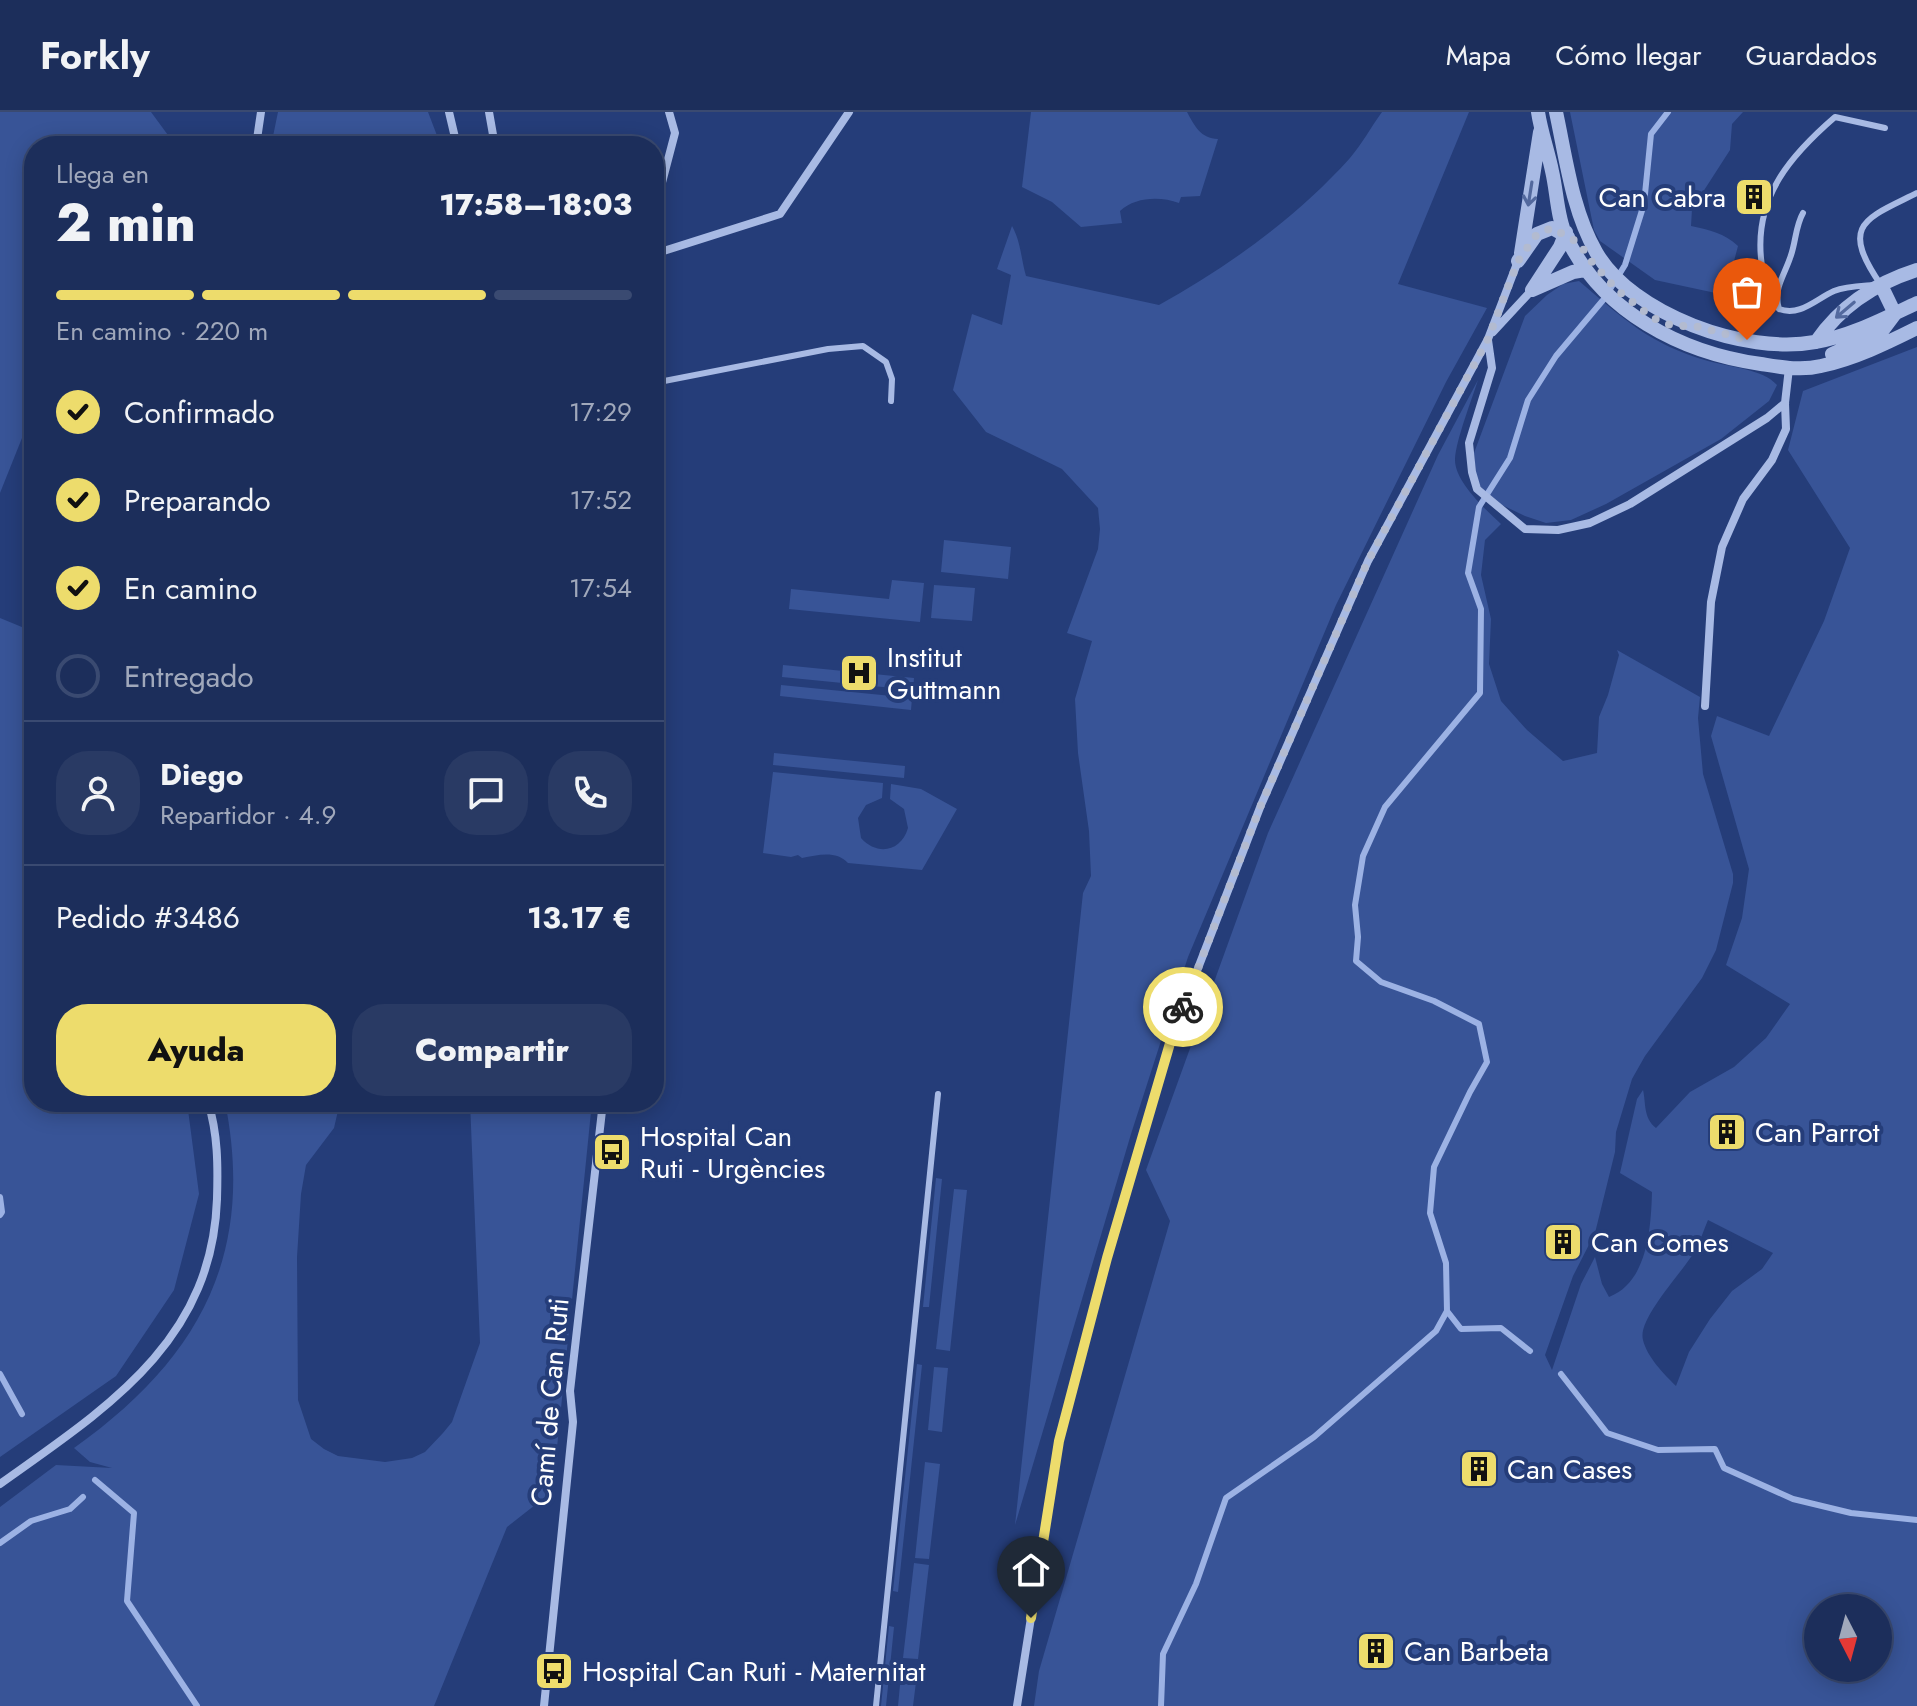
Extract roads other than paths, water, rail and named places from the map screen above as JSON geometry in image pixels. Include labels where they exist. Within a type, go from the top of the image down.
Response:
[{"type":"street","points":[[257,136],[261,112]]},
{"type":"street","points":[[449,112],[455,136]]},
{"type":"street","points":[[489,112],[493,136]]},
{"type":"street","points":[[664,175],[675,133],[669,112]]},
{"type":"street","points":[[664,251],[780,214],[849,112]]},
{"type":"street","points":[[1555,112],[1554,139],[1571,218],[1565,235],[1532,290],[1488,339],[1492,368],[1469,443],[1477,489],[1525,529],[1558,530],[1590,523],[1630,504],[1767,418],[1785,403]]},
{"type":"street","points":[[1555,112],[1591,262]]},
{"type":"street","points":[[1540,120],[1565,235]]},
{"type":"street","points":[[1017,1706],[1059,1441],[1107,1258],[1173,1033],[1261,805],[1368,561],[1488,339],[1518,261],[1540,120]]},
{"type":"street","points":[[1518,261],[1537,234],[1552,228],[1565,235],[1591,262],[1610,296],[1652,318],[1670,325],[1700,327],[1775,344],[1816,342],[1839,337],[1917,303]]},
{"type":"street","points":[[1532,290],[1591,262]]},
{"type":"street","points":[[1816,342],[1846,307],[1881,285],[1917,270]]},
{"type":"street","points":[[1881,285],[1895,314]]},
{"type":"street","points":[[1895,314],[1917,314]]},
{"type":"street","points":[[1789,368],[1832,354],[1882,331],[1895,314]]},
{"type":"street","points":[[1652,318],[1696,350],[1743,362],[1789,368],[1819,367],[1856,355],[1917,328]]},
{"type":"street","points":[[1705,706],[1711,602],[1722,547],[1743,499],[1772,460],[1786,429],[1789,368]]},
{"type":"street","points":[[0,1484],[79,1426],[143,1373],[161,1354],[191,1305],[212,1246],[216,1217],[216,1138],[210,1112]]},
{"type":"street","name":"Camí de Can Ruti","points":[[544,1706],[573,1422],[570,1391],[602,1112]]},
{"type":"lane","points":[[1885,128],[1835,117],[1794,156],[1764,210],[1760,242],[1767,293],[1779,309],[1788,312],[1805,307],[1836,290],[1881,285],[1864,255],[1860,231],[1867,218],[1917,193]]},
{"type":"lane","points":[[1779,309],[1776,300],[1778,285],[1791,256],[1803,213]]},
{"type":"lane","points":[[664,381],[828,349],[863,346],[886,362],[892,379],[891,401]]},
{"type":"lane","points":[[876,1706],[938,1094]]},
{"type":"waterway","points":[[1161,1706],[1163,1654],[1196,1584],[1226,1498],[1314,1437],[1436,1331],[1447,1311],[1446,1263],[1430,1213],[1434,1167],[1487,1062],[1479,1024],[1434,1001],[1381,982],[1356,961],[1358,937],[1355,905],[1363,856],[1385,807],[1480,693],[1481,609],[1468,573],[1479,507],[1510,458],[1528,400],[1556,356],[1604,299],[1625,265],[1644,204],[1651,134],[1668,112]]},
{"type":"waterway","points":[[0,1197],[0,1215]]},
{"type":"waterway","points":[[1447,1311],[1461,1329],[1501,1328],[1530,1351]]},
{"type":"waterway","points":[[0,1374],[22,1414]]},
{"type":"waterway","points":[[1561,1374],[1607,1433],[1658,1450],[1715,1449],[1724,1468],[1793,1499],[1851,1513],[1917,1520]]},
{"type":"waterway","points":[[95,1480],[134,1513],[127,1601],[197,1706]]},
{"type":"waterway","points":[[0,1543],[31,1521],[70,1509],[83,1497]]},
{"type":"place","name":"Can Cabra","points":[[1754,197]]},
{"type":"place","name":"Institut Guttmann","points":[[859,673]]},
{"type":"place","name":"Can Parrot","points":[[1727,1132]]},
{"type":"place","name":"Hospital Can Ruti - Urgències","points":[[612,1152]]},
{"type":"place","name":"Can Comes","points":[[1563,1242]]},
{"type":"place","name":"Can Cases","points":[[1479,1469]]},
{"type":"place","name":"Can Barbeta","points":[[1376,1651]]},
{"type":"place","name":"Hospital Can Ruti - Maternitat","points":[[554,1671]]}]
